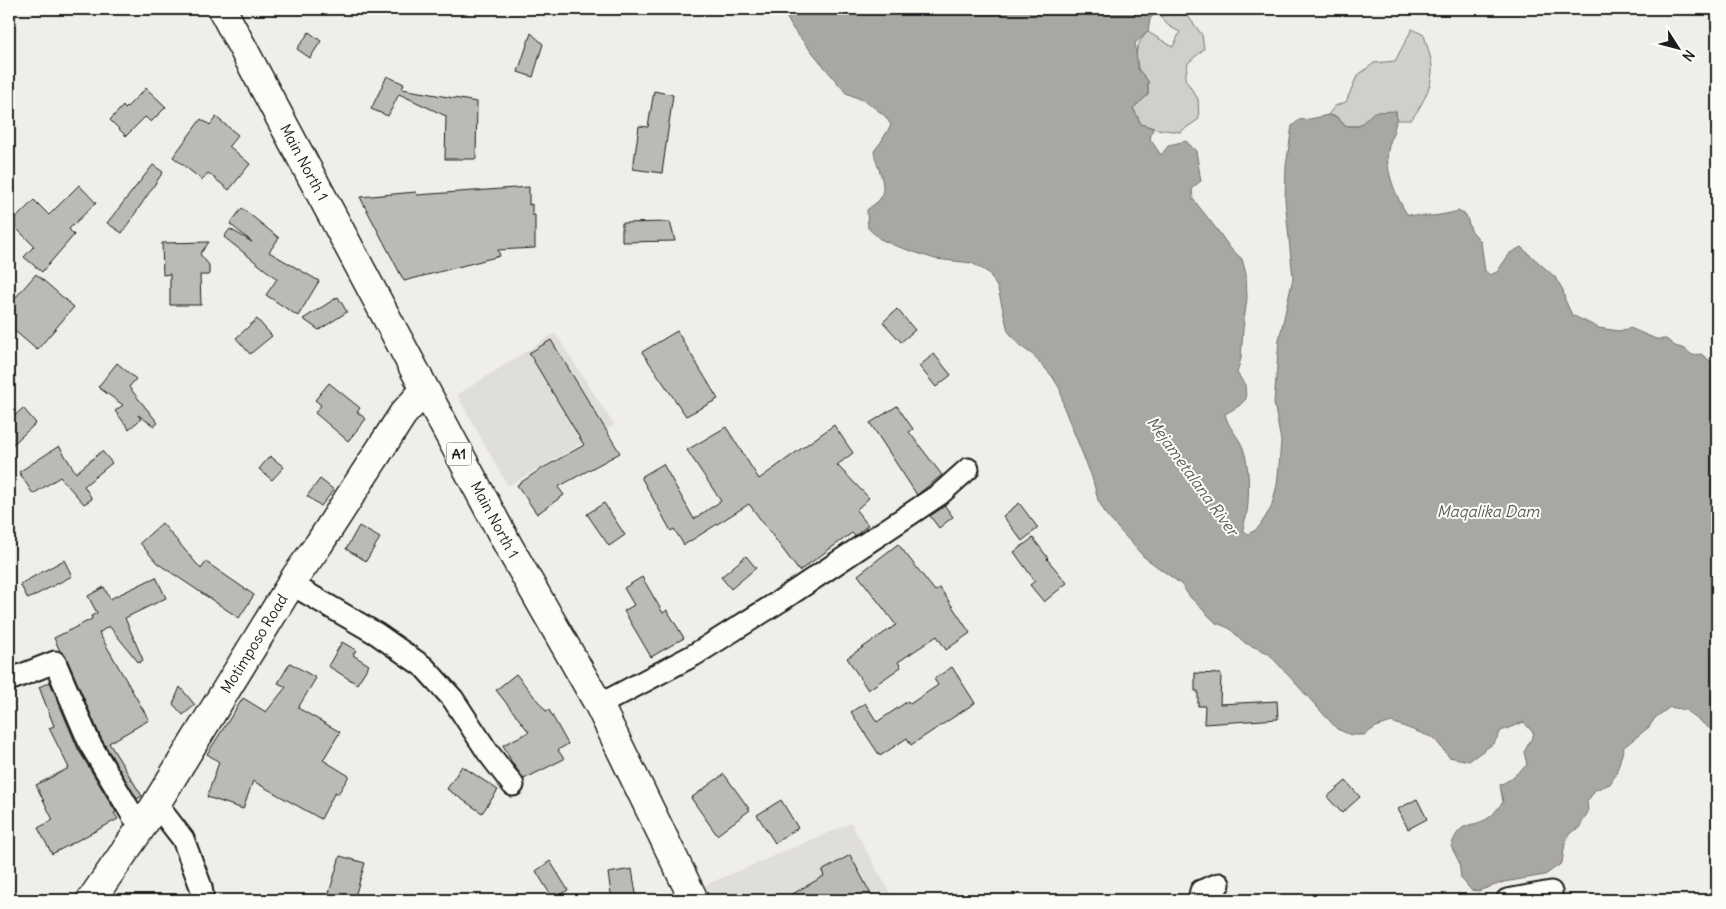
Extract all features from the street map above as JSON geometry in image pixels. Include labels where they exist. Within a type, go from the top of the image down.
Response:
[{"type":"main road","name":"Main North 1","points":[[222,9],[508,547],[599,705],[694,900]]},
{"type":"main road","name":"Motimposo Road","points":[[91,900],[150,814],[291,584],[403,414],[424,391]]},
{"type":"street","points":[[599,705],[694,655],[772,606],[940,494],[968,469]]},
{"type":"street","points":[[291,584],[377,634],[424,667],[452,699],[487,752],[513,785]]},
{"type":"street","points":[[9,680],[55,662],[90,744],[133,816],[150,814],[183,839],[201,887],[203,900]]},
{"type":"street","points":[[1199,900],[1201,891],[1219,884]]},
{"type":"street","points":[[1507,900],[1551,892]]},
{"type":"shaded area","points":[[1159,9],[1186,9],[1187,15],[1202,35],[1204,49],[1188,63],[1185,79],[1198,99],[1199,119],[1180,132],[1157,129],[1141,124],[1133,108],[1148,95],[1148,81],[1140,72],[1136,58],[1137,48],[1144,35],[1148,32],[1173,47],[1180,32],[1166,23]]},
{"type":"shaded area","points":[[1412,29],[1424,35],[1431,58],[1432,73],[1426,95],[1411,120],[1397,120],[1396,111],[1359,126],[1345,126],[1337,117],[1328,115],[1335,106],[1346,102],[1357,76],[1374,63],[1395,61]]},
{"type":"shaded area","points":[[555,333],[614,425],[508,486],[457,395]]},
{"type":"shaded area","points":[[851,823],[894,900],[709,900],[701,887]]},
{"type":"water","name":"Maqalika Dam","points":[[782,9],[1159,9],[1150,19],[1148,32],[1135,43],[1138,69],[1148,81],[1148,95],[1133,108],[1141,124],[1153,128],[1150,139],[1161,155],[1169,145],[1186,141],[1196,151],[1201,181],[1192,188],[1193,199],[1230,248],[1242,259],[1246,274],[1247,298],[1241,358],[1237,373],[1245,385],[1246,399],[1239,406],[1225,414],[1228,423],[1241,443],[1246,461],[1248,503],[1243,530],[1248,534],[1259,527],[1271,508],[1277,485],[1281,441],[1274,403],[1279,340],[1293,278],[1285,200],[1286,166],[1292,126],[1299,120],[1328,115],[1337,117],[1345,126],[1359,126],[1374,112],[1396,111],[1395,126],[1388,150],[1388,166],[1395,192],[1407,214],[1432,216],[1458,211],[1466,215],[1471,230],[1481,242],[1485,271],[1490,275],[1497,272],[1510,253],[1521,247],[1555,277],[1563,290],[1565,300],[1572,315],[1599,328],[1619,331],[1630,328],[1656,339],[1666,339],[1692,355],[1701,354],[1717,364],[1717,734],[1685,710],[1670,707],[1655,718],[1649,727],[1624,747],[1616,774],[1610,784],[1595,790],[1587,802],[1588,812],[1579,828],[1570,833],[1565,843],[1562,863],[1545,875],[1504,882],[1478,891],[1471,890],[1461,878],[1459,862],[1451,846],[1459,831],[1490,817],[1503,802],[1500,785],[1527,765],[1524,752],[1534,734],[1524,722],[1501,731],[1494,743],[1469,761],[1449,757],[1434,738],[1392,722],[1376,727],[1364,735],[1351,735],[1337,729],[1268,653],[1245,643],[1229,628],[1216,623],[1190,597],[1181,584],[1144,557],[1107,516],[1098,500],[1092,477],[1064,408],[1060,389],[1052,376],[1033,355],[1019,345],[1008,331],[998,289],[989,273],[972,263],[935,259],[896,246],[880,239],[868,228],[867,210],[880,199],[883,187],[874,151],[891,125],[885,116],[867,102],[846,93],[793,29]]},
{"type":"building","points":[[309,32],[321,41],[310,58],[297,49]]},
{"type":"building","points":[[531,33],[543,44],[533,77],[518,72]]},
{"type":"building","points":[[387,76],[404,84],[402,89],[477,102],[476,159],[445,159],[446,116],[399,94],[388,116],[371,109]]},
{"type":"building","points":[[146,88],[166,107],[151,122],[145,117],[126,136],[110,120],[123,106],[125,109]]},
{"type":"building","points":[[654,91],[673,95],[662,173],[633,169],[639,126],[648,127]]},
{"type":"building","points":[[216,117],[238,135],[229,146],[250,164],[229,190],[208,173],[202,180],[173,157],[201,119],[210,125]]},
{"type":"building","points":[[153,165],[163,172],[122,233],[107,223]]},
{"type":"building","points":[[79,185],[96,203],[69,229],[74,235],[42,272],[24,257],[34,246],[11,223],[34,200],[49,215]]},
{"type":"building","points":[[529,187],[529,205],[532,204],[532,215],[535,215],[535,248],[498,250],[500,256],[404,281],[360,197],[416,192],[417,195]]},
{"type":"building","points":[[242,208],[279,238],[269,252],[319,281],[298,316],[266,295],[277,279],[224,237],[230,229],[252,242],[230,224]]},
{"type":"building","points":[[670,222],[675,241],[622,242],[622,223]]},
{"type":"building","points":[[209,242],[200,254],[209,265],[209,275],[200,275],[201,305],[170,305],[170,274],[163,275],[162,243]]},
{"type":"building","points":[[36,274],[74,307],[37,350],[9,326],[9,305]]},
{"type":"building","points":[[338,297],[347,312],[319,330],[303,319]]},
{"type":"building","points":[[897,309],[915,330],[901,342],[883,322]]},
{"type":"building","points":[[257,319],[272,336],[250,354],[236,338]]},
{"type":"building","points":[[677,331],[718,399],[686,416],[642,352]]},
{"type":"building","points":[[551,340],[620,453],[558,487],[564,495],[537,514],[517,485],[584,445],[529,353]]},
{"type":"building","points":[[934,354],[951,375],[936,387],[919,366]]},
{"type":"building","points":[[117,363],[136,379],[129,387],[158,423],[154,426],[138,415],[141,419],[129,429],[115,411],[123,405],[98,387]]},
{"type":"building","points":[[329,383],[360,408],[357,412],[366,419],[348,441],[315,413],[321,405],[315,400]]},
{"type":"building","points":[[897,406],[913,429],[909,432],[942,475],[917,495],[870,423]]},
{"type":"building","points":[[23,408],[36,423],[9,448],[9,421]]},
{"type":"building","points":[[834,425],[853,453],[837,465],[869,498],[856,510],[868,525],[855,536],[852,533],[799,571],[749,504],[684,545],[674,529],[671,531],[641,477],[663,464],[694,519],[721,501],[687,450],[726,427],[759,479]]},
{"type":"building","points":[[59,446],[76,473],[102,451],[112,463],[84,486],[92,499],[84,504],[60,477],[33,494],[19,472]]},
{"type":"building","points":[[270,456],[284,467],[272,480],[259,469]]},
{"type":"building","points":[[320,479],[334,490],[321,506],[307,496]]},
{"type":"building","points":[[604,503],[625,535],[609,546],[587,514]]},
{"type":"building","points":[[1019,503],[1038,528],[1022,541],[1003,516]]},
{"type":"building","points":[[945,506],[953,517],[939,528],[930,516]]},
{"type":"building","points":[[162,523],[201,569],[206,562],[254,595],[239,618],[157,563],[140,543]]},
{"type":"building","points":[[359,526],[380,538],[366,561],[346,549]]},
{"type":"building","points":[[1033,538],[1067,583],[1044,602],[1030,585],[1035,581],[1014,552]]},
{"type":"building","points":[[898,544],[935,591],[940,588],[970,633],[946,650],[937,636],[898,662],[901,667],[868,690],[847,658],[896,625],[858,575]]},
{"type":"building","points":[[746,556],[756,568],[731,589],[721,577]]},
{"type":"building","points":[[64,560],[72,576],[28,599],[20,584]]},
{"type":"building","points":[[156,577],[166,598],[125,618],[143,660],[139,663],[109,626],[99,633],[149,720],[109,743],[142,796],[137,799],[101,738],[66,657],[60,651],[54,638],[92,619],[91,616],[97,613],[88,596],[104,587],[110,599]]},
{"type":"building","points":[[642,577],[663,613],[667,610],[684,638],[651,657],[624,611],[634,605],[624,588]]},
{"type":"building","points":[[342,642],[356,650],[353,655],[369,665],[357,684],[328,666]]},
{"type":"building","points":[[290,663],[316,678],[298,708],[340,732],[323,760],[349,776],[338,794],[335,792],[321,819],[253,781],[243,809],[207,797],[219,762],[207,754],[243,698],[266,712],[286,687],[278,683]]},
{"type":"building","points":[[952,667],[975,703],[911,745],[907,738],[880,756],[851,712],[865,703],[877,722],[908,701],[910,704],[938,685],[934,679]]},
{"type":"building","points":[[1195,673],[1221,674],[1220,704],[1277,701],[1278,719],[1204,724],[1205,706],[1198,706],[1198,691],[1195,691]]},
{"type":"building","points":[[516,674],[546,711],[549,710],[568,744],[558,750],[564,759],[524,779],[511,761],[503,745],[529,732],[496,690]]},
{"type":"building","points":[[50,682],[78,749],[116,812],[114,813],[118,819],[52,854],[38,828],[53,820],[36,785],[69,768],[49,728],[54,726],[39,687]]},
{"type":"building","points":[[180,687],[195,705],[183,715],[173,704]]},
{"type":"building","points":[[462,766],[498,790],[482,813],[447,789]]},
{"type":"building","points":[[724,774],[750,810],[717,835],[691,798]]},
{"type":"building","points":[[1346,781],[1360,797],[1342,813],[1327,797]]},
{"type":"building","points":[[1417,799],[1427,819],[1408,829],[1398,809]]},
{"type":"building","points":[[781,800],[798,828],[775,843],[757,815]]},
{"type":"building","points":[[850,855],[874,900],[782,900],[824,876],[822,871]]},
{"type":"building","points":[[340,856],[365,863],[354,900],[327,900]]},
{"type":"building","points":[[550,861],[568,890],[553,899],[536,871]]},
{"type":"building","points":[[632,869],[637,900],[612,900],[608,873]]},
{"type":"water label","name":"Mejametalana River","points":[[1193,476]]}]
